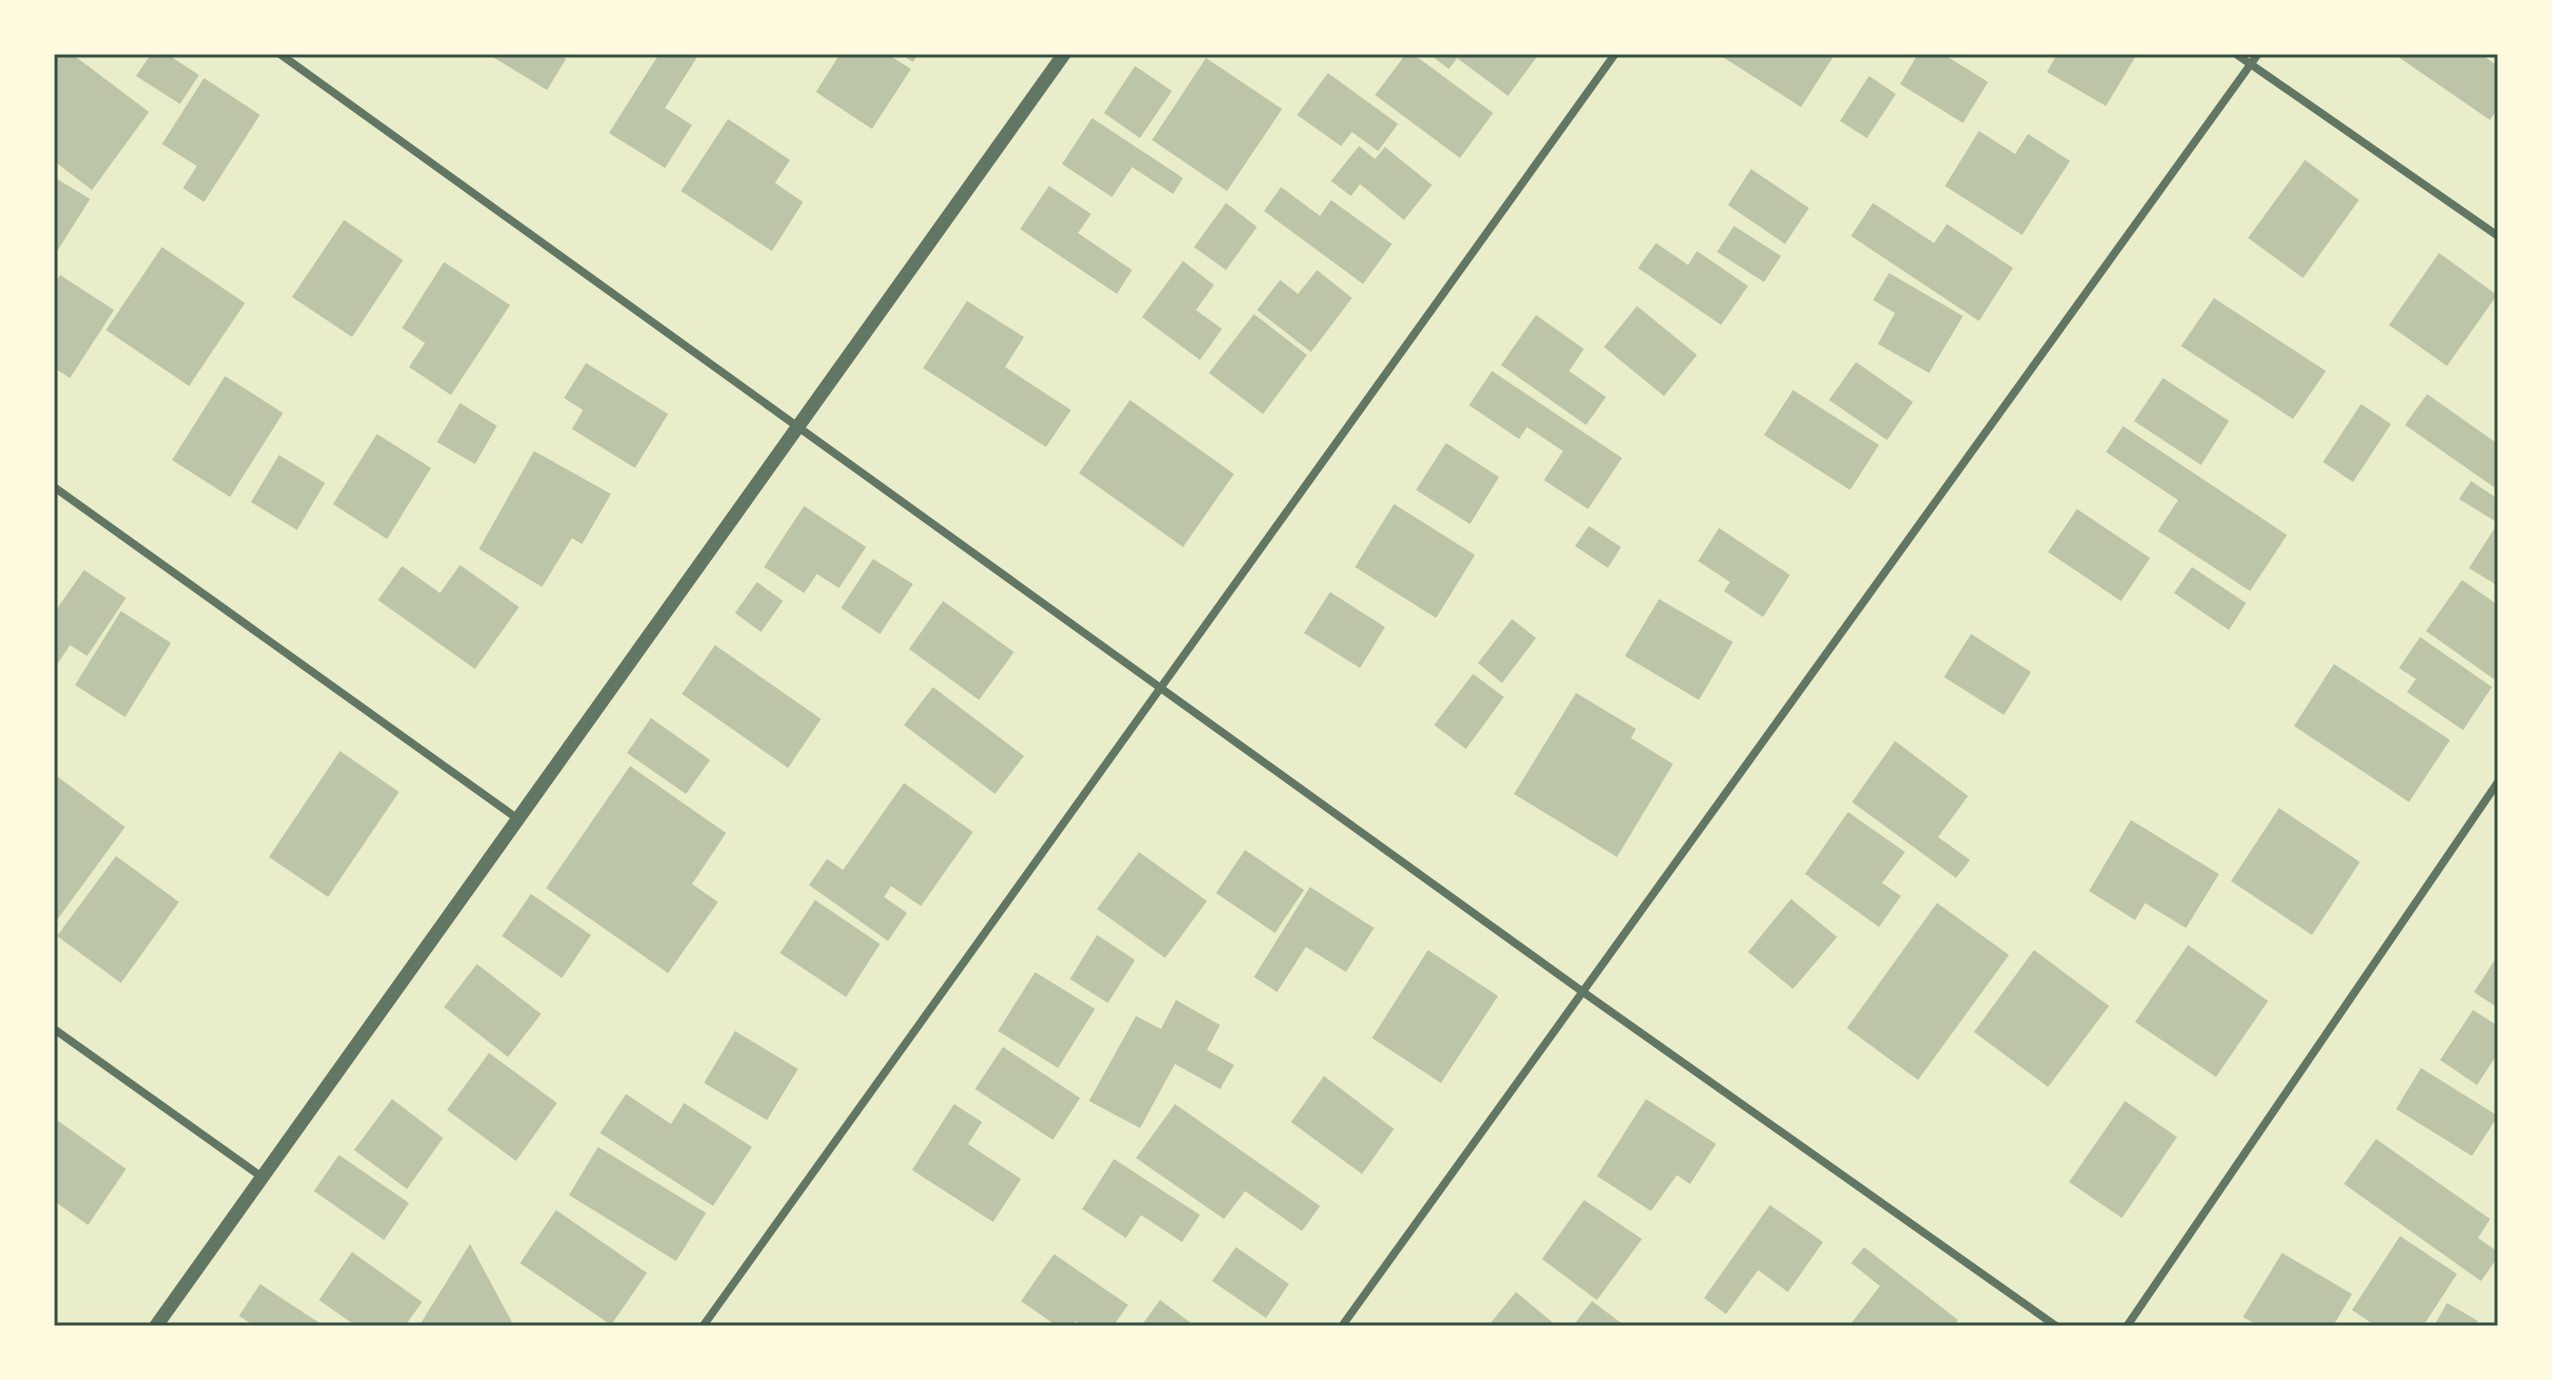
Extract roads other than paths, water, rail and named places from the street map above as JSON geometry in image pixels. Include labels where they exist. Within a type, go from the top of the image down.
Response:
[{"type":"street","points":[[280,54],[1583,992],[2056,1326]]},
{"type":"street","points":[[156,1326],[1064,54]]},
{"type":"street","points":[[703,1326],[1615,54]]},
{"type":"street","points":[[2236,54],[2498,236]]},
{"type":"street","points":[[1342,1326],[2258,54]]},
{"type":"street","points":[[54,487],[518,819]]},
{"type":"street","points":[[2127,1326],[2498,782]]},
{"type":"street","points":[[54,1029],[262,1177]]}]
